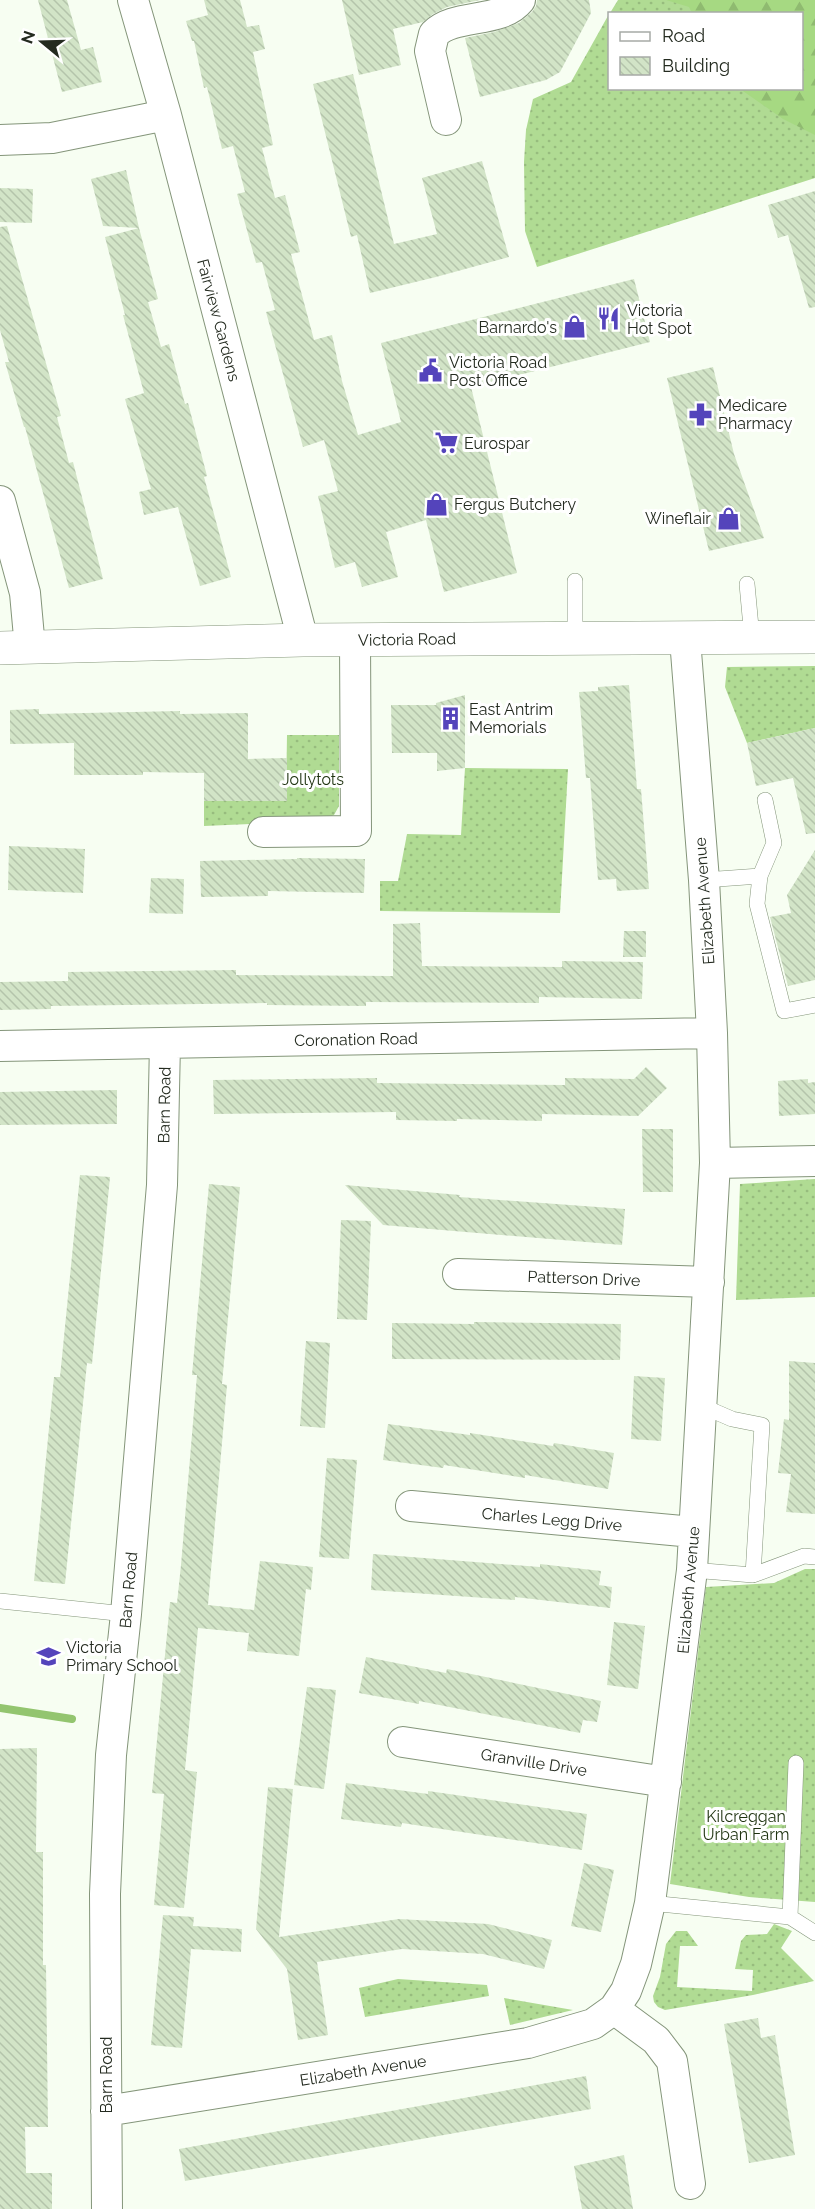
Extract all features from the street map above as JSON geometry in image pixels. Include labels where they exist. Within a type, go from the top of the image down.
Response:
[{"type":"street","name":"Fairview Gardens","points":[[133,0],[166,115],[303,640]]},
{"type":"street","points":[[446,120],[430,51],[434,34],[444,26],[509,10],[520,0]]},
{"type":"street","points":[[0,140],[52,138],[166,115]]},
{"type":"street","points":[[0,501],[25,593],[15,648]]},
{"type":"street","name":"Victoria Road","points":[[15,648],[355,639],[815,637]]},
{"type":"street","points":[[263,832],[356,831],[355,639]]},
{"type":"street","name":"Elizabeth Avenue","points":[[106,2111],[528,2043],[593,2024],[614,2009],[626,1991],[636,1964],[650,1903],[692,1570],[715,1163],[712,1033],[704,880],[685,639]]},
{"type":"street","name":"Coronation Road","points":[[0,1046],[712,1033]]},
{"type":"street","name":"Barn Road","points":[[107,2209],[105,1894],[111,1755],[126,1614],[162,1185],[165,1043]]},
{"type":"street","points":[[715,1163],[815,1161]]},
{"type":"street","name":"Patterson Drive","points":[[458,1274],[709,1282]]},
{"type":"street","name":"Charles Legg Drive","points":[[411,1506],[693,1532]]},
{"type":"street","name":"Granville Drive","points":[[403,1742],[666,1782]]},
{"type":"street","points":[[614,2009],[656,2040],[672,2061],[690,2184]]},
{"type":"lane","points":[[575,580],[575,637]]},
{"type":"lane","points":[[747,584],[752,639]]},
{"type":"lane","points":[[765,800],[774,843],[760,876],[757,904],[784,1011],[815,1005]]},
{"type":"lane","points":[[704,880],[760,876]]},
{"type":"lane","points":[[702,1406],[732,1419],[762,1425],[753,1575]]},
{"type":"lane","points":[[692,1570],[753,1575],[804,1556],[815,1557]]},
{"type":"lane","points":[[0,1600],[126,1614]]},
{"type":"lane","points":[[790,1917],[796,1763]]},
{"type":"lane","points":[[650,1903],[790,1917],[815,1933]]},
{"type":"green space","points":[[618,0],[815,0],[815,178],[537,267],[525,231],[524,162],[526,130],[533,99],[571,82],[608,16],[608,90],[803,90],[803,12],[611,12]]},
{"type":"green space","points":[[666,0],[815,0],[815,135],[783,119],[741,90],[803,90],[803,12],[692,12],[689,7]]},
{"type":"green space","points":[[815,666],[815,728],[747,743],[725,687],[727,667]]},
{"type":"green space","name":"Jollytots","points":[[287,735],[339,735],[339,806],[334,815],[321,821],[204,826],[204,801],[286,801]]},
{"type":"green space","points":[[465,768],[568,769],[560,913],[380,911],[380,881],[398,881],[407,834],[461,835]]},
{"type":"green space","points":[[815,1179],[815,1297],[736,1300],[740,1184]]},
{"type":"green space","name":"Kilcreggan Urban Farm","points":[[805,1569],[815,1569],[815,1902],[749,1897],[670,1884],[706,1587],[774,1583]]},
{"type":"green space","points":[[774,1924],[792,1931],[781,1948],[814,1981],[753,1995],[665,2010],[654,2002],[653,1996],[660,1977],[666,1944],[676,1931],[687,1931],[698,1946],[680,1946],[677,1987],[752,1991],[753,1970],[735,1969],[741,1941],[746,1935],[767,1934]]},
{"type":"green space","points":[[398,1979],[487,1985],[489,1996],[365,2017],[359,1988]]},
{"type":"green space","points":[[504,1998],[573,2010],[510,2025]]},
{"type":"building","points":[[38,0],[67,0],[81,50],[93,47],[102,82],[62,92]]},
{"type":"building","points":[[204,0],[240,0],[247,27],[259,25],[265,49],[253,52],[273,145],[262,148],[275,198],[285,195],[300,252],[291,254],[314,340],[332,335],[342,381],[358,435],[401,422],[381,343],[634,279],[650,342],[471,387],[517,573],[444,592],[426,520],[386,532],[398,577],[362,587],[355,562],[335,568],[318,496],[338,491],[324,440],[303,447],[266,312],[275,310],[262,262],[256,263],[237,194],[245,192],[233,146],[222,149],[207,87],[204,88],[194,41],[192,41],[186,21],[208,15]]},
{"type":"building","points":[[342,0],[480,0],[447,7],[423,22],[393,29],[401,65],[359,75]]},
{"type":"building","points":[[537,0],[589,0],[591,13],[560,72],[546,80],[480,97],[465,38],[494,32],[519,23],[532,12]]},
{"type":"building","points":[[353,74],[394,244],[437,234],[422,178],[482,161],[509,257],[370,293],[357,235],[351,237],[313,84]]},
{"type":"building","points":[[126,170],[139,228],[103,226],[91,179]]},
{"type":"building","points":[[0,188],[33,189],[32,223],[0,222]]},
{"type":"building","points":[[815,191],[815,307],[809,308],[788,235],[778,238],[768,205]]},
{"type":"building","points":[[7,226],[61,416],[57,417],[69,463],[73,462],[103,579],[69,588],[5,362],[9,362],[0,330],[0,227]]},
{"type":"building","points":[[139,228],[158,299],[148,302],[161,347],[169,344],[185,404],[188,403],[207,476],[204,477],[231,577],[200,586],[178,507],[144,515],[139,492],[151,489],[125,399],[144,393],[105,237]]},
{"type":"building","points":[[713,367],[734,454],[764,538],[709,551],[667,378]]},
{"type":"building","points":[[629,685],[637,789],[641,789],[649,889],[617,891],[616,879],[598,880],[590,778],[586,778],[579,692],[598,691],[598,687]]},
{"type":"building","points":[[465,695],[465,768],[437,771],[437,753],[392,753],[391,705],[436,705],[436,703]]},
{"type":"building","points":[[39,709],[39,714],[180,711],[180,714],[248,713],[248,759],[287,758],[287,801],[204,801],[204,773],[143,772],[143,775],[74,775],[74,743],[10,744],[10,710]]},
{"type":"building","points":[[815,728],[815,833],[806,834],[793,778],[756,786],[747,743]]},
{"type":"building","points":[[9,846],[85,849],[83,893],[8,890]]},
{"type":"building","points":[[815,850],[815,980],[788,986],[770,917],[791,913],[787,895]]},
{"type":"building","points":[[297,858],[365,859],[364,893],[268,891],[268,896],[201,897],[200,861]]},
{"type":"building","points":[[151,878],[184,879],[183,914],[149,913]]},
{"type":"building","points":[[420,923],[422,966],[562,967],[562,961],[643,962],[642,999],[539,997],[539,1003],[366,1002],[366,1006],[267,1005],[267,1003],[51,1006],[51,1009],[0,1010],[0,982],[68,981],[68,972],[236,970],[236,975],[393,976],[393,924]]},
{"type":"building","points":[[624,931],[646,931],[646,957],[623,957]]},
{"type":"building","points":[[646,1067],[667,1088],[638,1116],[542,1114],[542,1121],[457,1119],[457,1121],[396,1120],[396,1112],[214,1114],[213,1080],[377,1078],[377,1083],[565,1085],[565,1078],[634,1079]]},
{"type":"building","points":[[808,1079],[808,1083],[815,1082],[815,1114],[779,1116],[778,1081]]},
{"type":"building","points":[[117,1090],[117,1124],[0,1125],[0,1092]]},
{"type":"building","points":[[642,1129],[673,1129],[673,1192],[643,1192]]},
{"type":"building","points":[[80,1175],[110,1177],[92,1364],[87,1363],[65,1584],[34,1581],[54,1377],[60,1377]]},
{"type":"building","points":[[209,1184],[240,1187],[222,1384],[227,1385],[208,1605],[254,1610],[260,1561],[313,1567],[311,1590],[306,1589],[299,1656],[247,1651],[249,1633],[198,1628],[185,1770],[197,1772],[184,1908],[154,1905],[164,1794],[152,1793],[170,1602],[177,1603],[181,1565],[197,1375],[192,1375]]},
{"type":"building","points":[[345,1185],[460,1195],[459,1197],[625,1209],[622,1245],[383,1225]]},
{"type":"building","points":[[341,1220],[371,1221],[367,1320],[337,1319]]},
{"type":"building","points":[[474,1322],[621,1324],[620,1360],[392,1359],[392,1323],[474,1324]]},
{"type":"building","points":[[306,1341],[330,1343],[325,1428],[300,1426]]},
{"type":"building","points":[[789,1361],[815,1363],[815,1514],[786,1512],[791,1474],[778,1473],[784,1419],[789,1420]]},
{"type":"building","points":[[634,1376],[665,1378],[661,1441],[631,1439]]},
{"type":"building","points":[[388,1424],[470,1435],[470,1433],[553,1446],[554,1443],[614,1453],[608,1489],[525,1475],[525,1478],[444,1465],[443,1468],[383,1460]]},
{"type":"building","points":[[327,1458],[357,1460],[349,1559],[319,1557]]},
{"type":"building","points":[[373,1554],[540,1567],[540,1564],[601,1571],[599,1585],[612,1587],[610,1608],[515,1597],[515,1600],[371,1590]]},
{"type":"building","points":[[614,1622],[645,1626],[638,1689],[607,1685]]},
{"type":"building","points":[[366,1657],[446,1673],[447,1669],[601,1701],[597,1722],[583,1720],[580,1733],[419,1701],[419,1704],[359,1693]]},
{"type":"building","points":[[307,1687],[336,1690],[324,1789],[294,1785]]},
{"type":"building","points":[[37,1748],[36,1852],[43,1852],[43,1965],[46,1965],[48,2127],[25,2127],[26,2173],[52,2173],[52,2209],[0,2209],[0,1749]]},
{"type":"building","points":[[346,1783],[428,1794],[428,1791],[587,1814],[582,1850],[402,1823],[401,1827],[341,1819]]},
{"type":"building","points":[[268,1787],[293,1789],[279,1937],[399,1919],[488,1924],[552,1940],[544,1969],[483,1954],[402,1949],[317,1962],[328,2035],[298,2040],[287,1969],[256,1929]]},
{"type":"building","points":[[584,1863],[614,1870],[601,1932],[571,1926]]},
{"type":"building","points":[[163,1915],[194,1917],[193,1926],[242,1929],[241,1952],[191,1949],[182,2048],[151,2045]]},
{"type":"building","points":[[758,2018],[761,2038],[775,2035],[795,2155],[749,2163],[724,2024]]},
{"type":"building","points":[[586,2076],[591,2109],[185,2181],[179,2149]]},
{"type":"building","points":[[624,2155],[633,2209],[582,2209],[574,2166]]},
{"type":"waterway","points":[[0,1708],[72,1719]]},
{"type":"place","name":"Victoria Hot Spot","points":[[609,319]]},
{"type":"place","name":"Barnardo's","points":[[575,327]]},
{"type":"place","name":"Victoria Road Post Office","points":[[431,371]]},
{"type":"place","name":"Medicare Pharmacy","points":[[700,414]]},
{"type":"place","name":"Eurospar","points":[[446,443]]},
{"type":"place","name":"Fergus Butchery","points":[[436,504]]},
{"type":"place","name":"Wineflair","points":[[729,518]]},
{"type":"place","name":"East Antrim Memorials","points":[[451,718]]},
{"type":"place","name":"Victoria Primary School","points":[[48,1656]]}]
